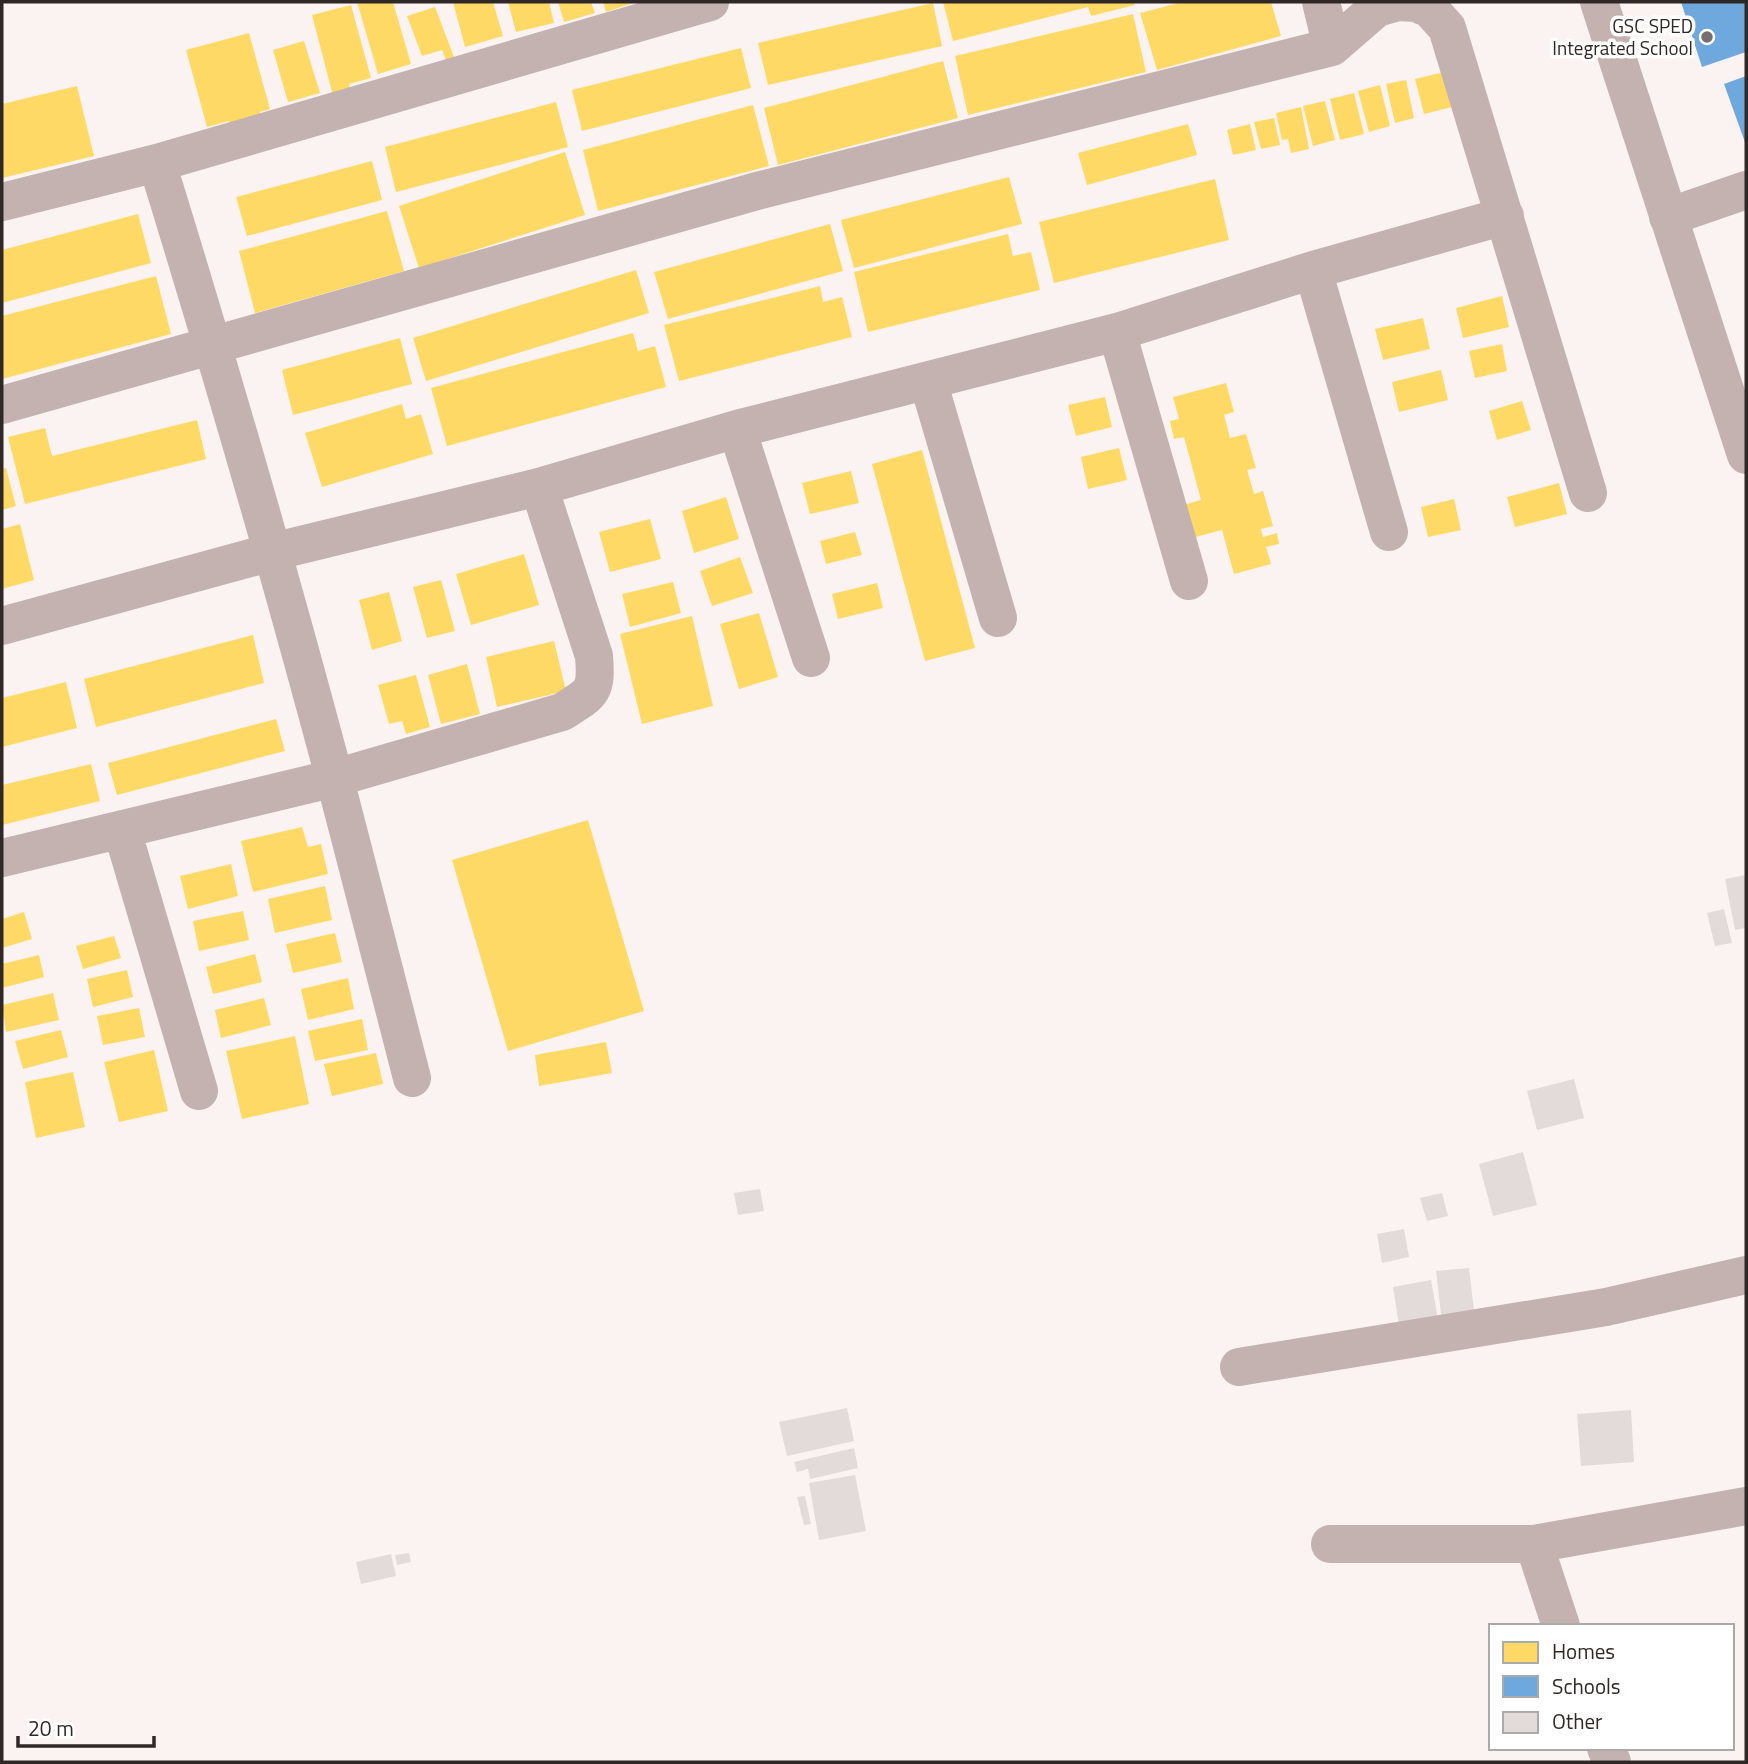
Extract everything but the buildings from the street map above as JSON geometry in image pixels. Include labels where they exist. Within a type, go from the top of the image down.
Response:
[{"type":"street","points":[[2,202],[158,163],[710,2]]},
{"type":"street","points":[[1321,2],[1332,47]]},
{"type":"street","points":[[2,405],[757,191],[1332,47],[1377,8],[1398,2],[1417,3],[1430,9],[1447,28],[1588,494]]},
{"type":"street","points":[[1599,2],[1746,455]]},
{"type":"street","points":[[158,163],[272,551],[335,778],[412,1078]]},
{"type":"street","points":[[1668,217],[1746,190]]},
{"type":"street","points":[[2,626],[272,551],[539,487],[737,429],[1117,332],[1313,270],[1505,216]]},
{"type":"street","points":[[1313,270],[1389,532]]},
{"type":"street","points":[[1117,332],[1189,581]]},
{"type":"street","points":[[928,381],[998,618]]},
{"type":"street","points":[[737,429],[811,658]]},
{"type":"street","points":[[2,858],[335,778],[562,712],[589,695],[596,679],[594,656],[539,487]]},
{"type":"street","points":[[122,830],[199,1091]]},
{"type":"street","points":[[1239,1367],[1606,1307],[1746,1275]]},
{"type":"street","points":[[1330,1544],[1534,1544],[1746,1506]]},
{"type":"street","points":[[1534,1544],[1560,1624]]},
{"type":"place","name":"GSC SPED Integrated School","points":[[1707,37]]}]
